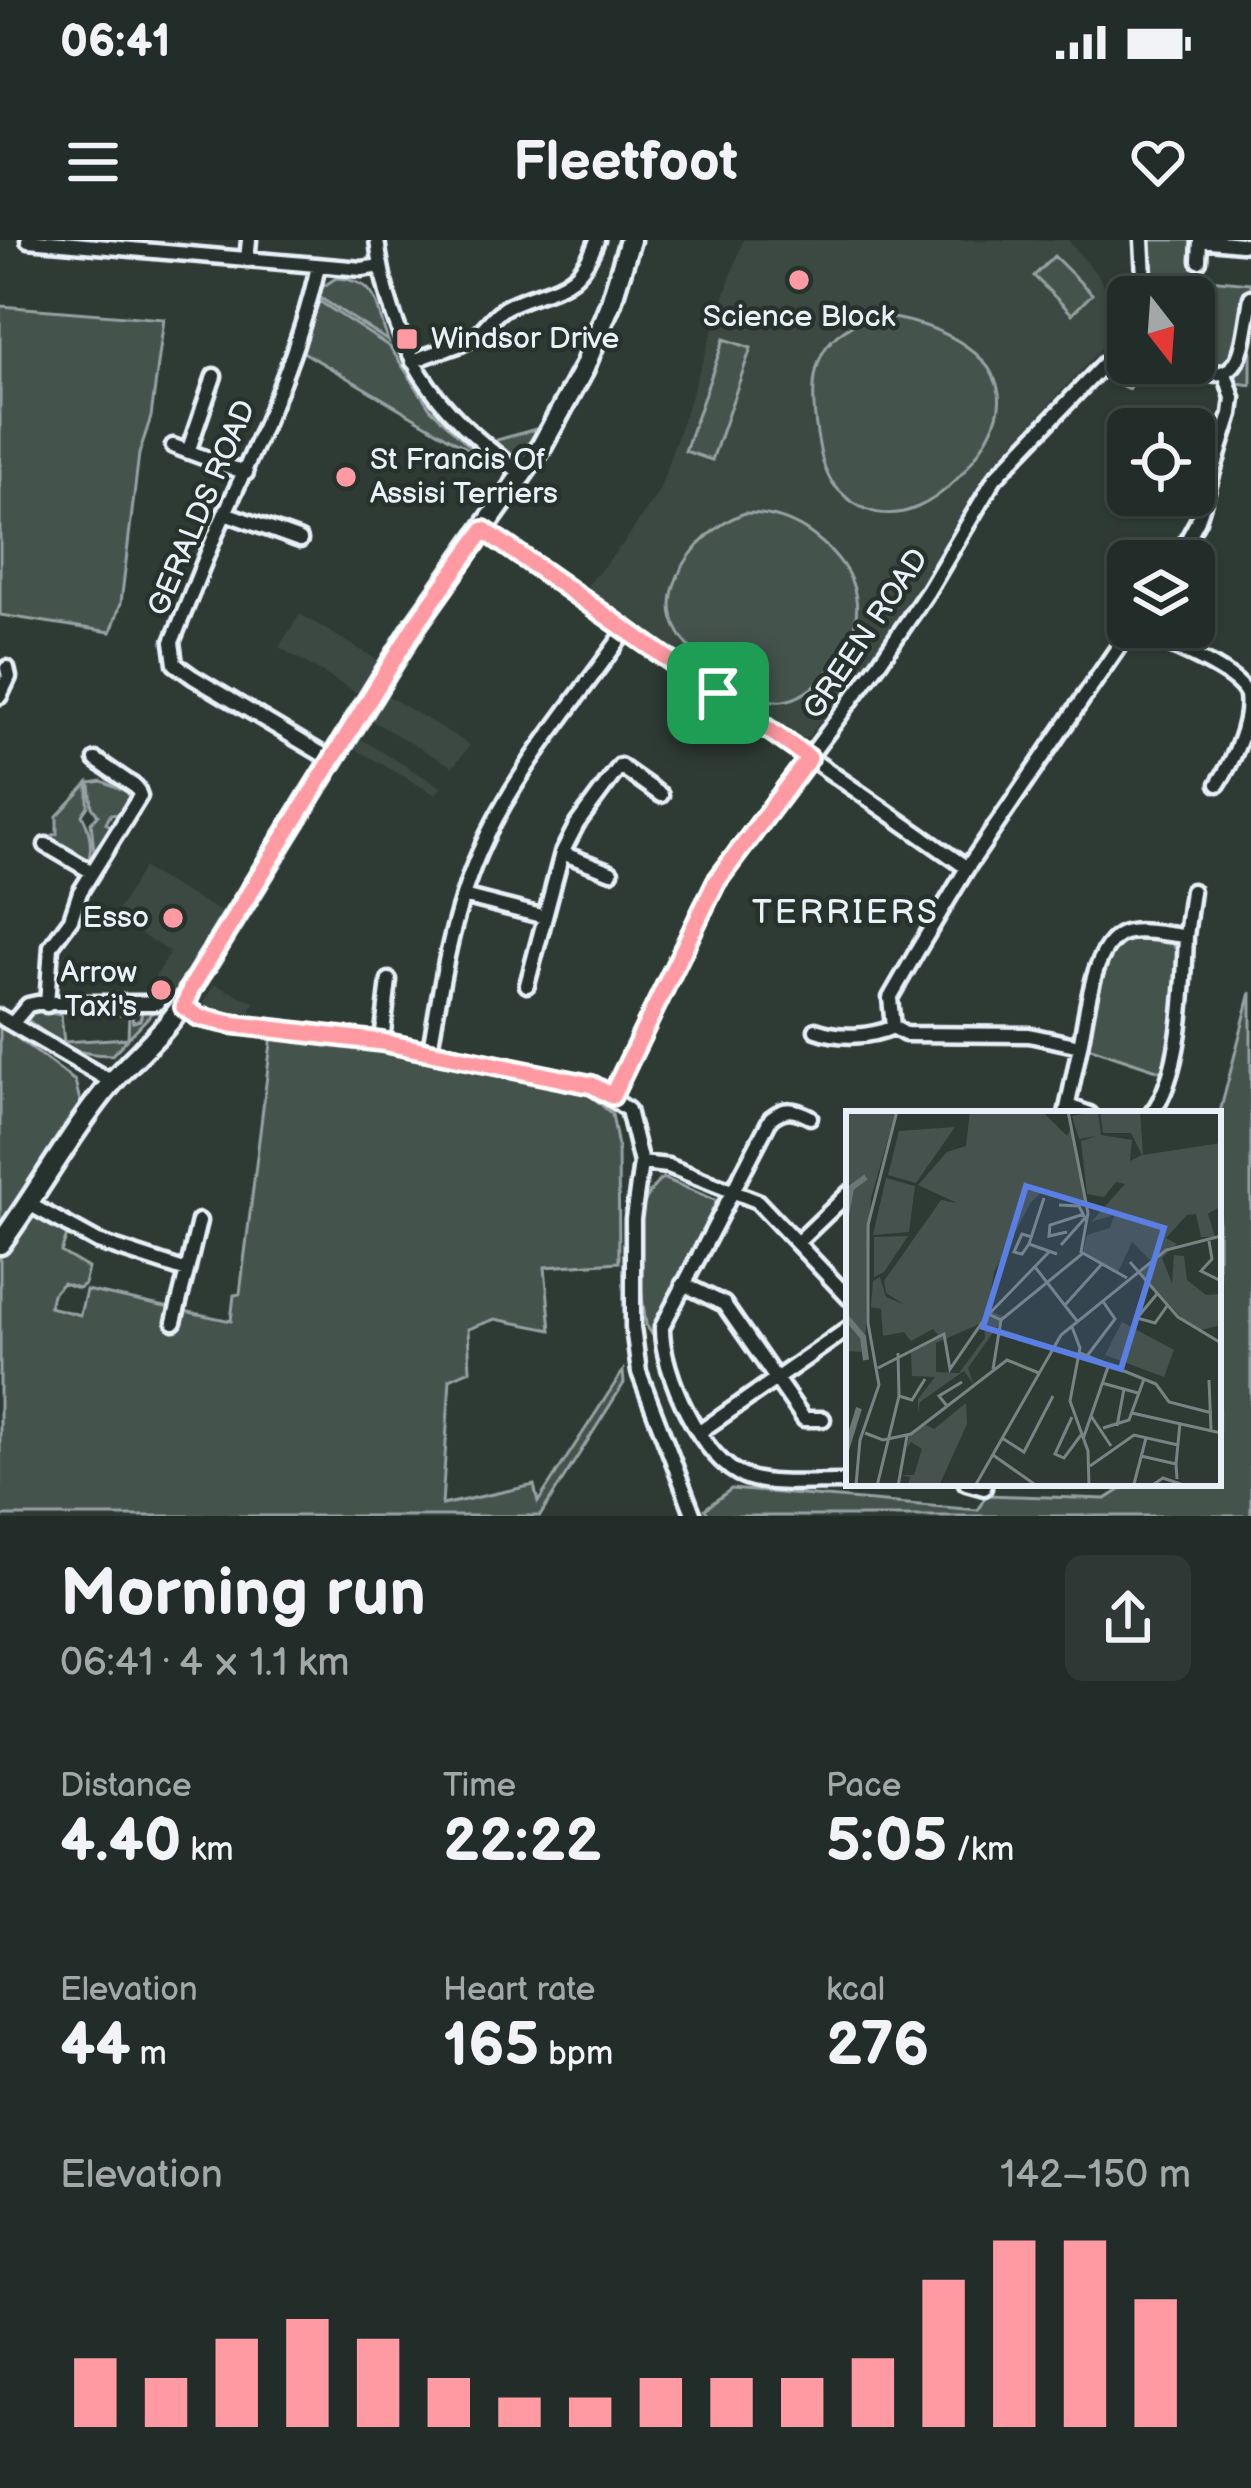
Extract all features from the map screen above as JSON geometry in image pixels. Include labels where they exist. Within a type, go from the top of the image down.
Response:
[{"type":"main road","points":[[0,1244],[112,1082],[184,1007],[191,988],[416,624],[524,475],[584,368],[630,240]]},
{"type":"street","points":[[28,240],[318,266],[380,266]]},
{"type":"street","points":[[247,260],[249,240]]},
{"type":"street","points":[[377,240],[388,310],[413,362],[462,425],[524,475]]},
{"type":"street","points":[[413,362],[474,337],[498,311],[562,287],[585,267],[597,240]]},
{"type":"street","points":[[1142,240],[1144,276]]},
{"type":"street","points":[[1199,261],[1200,240],[1251,244]]},
{"type":"street","name":"GERALDS ROAD","points":[[318,266],[309,308],[246,472],[172,642],[175,664],[332,760]]},
{"type":"street","points":[[1215,373],[1225,374],[1241,359],[1251,297]]},
{"type":"street","name":"GREEN ROAD","points":[[612,1096],[716,882],[928,591],[995,478],[1107,365]]},
{"type":"street","points":[[1187,540],[1231,415],[1225,374]]},
{"type":"street","points":[[189,449],[214,376]]},
{"type":"street","points":[[173,446],[246,472]]},
{"type":"street","points":[[225,513],[300,540]]},
{"type":"street","points":[[484,530],[967,868]]},
{"type":"street","points":[[430,1050],[463,896],[479,851],[508,798],[627,629]]},
{"type":"street","points":[[893,1027],[890,998],[967,868],[1118,648]]},
{"type":"street","points":[[1172,648],[1231,677],[1247,695],[1250,717],[1218,784]]},
{"type":"street","points":[[0,696],[8,668]]},
{"type":"street","points":[[47,1005],[51,946],[140,796],[137,788],[96,760]]},
{"type":"street","points":[[527,985],[562,853],[577,824],[620,766],[661,795]]},
{"type":"street","points":[[46,845],[92,872]]},
{"type":"street","points":[[562,853],[611,872]]},
{"type":"street","points":[[1152,1111],[1169,1071],[1184,1007],[1192,891]]},
{"type":"street","points":[[463,896],[545,917]]},
{"type":"street","points":[[1067,1110],[1100,957],[1110,940],[1130,932],[1186,936]]},
{"type":"street","points":[[382,1042],[389,980]]},
{"type":"street","points":[[112,1082],[6,1020],[28,1005],[157,1003]]},
{"type":"street","points":[[184,1007],[199,1017],[231,1024],[430,1050],[592,1085],[628,1110],[641,1163],[633,1219],[633,1327],[639,1372],[694,1516]]},
{"type":"street","points":[[816,1030],[876,1035],[893,1027]]},
{"type":"street","points":[[893,1027],[905,1034],[1029,1035],[1080,1046]]},
{"type":"street","points":[[810,1117],[797,1110],[781,1110],[771,1118],[683,1284],[662,1328],[662,1342],[679,1401],[722,1461],[742,1476],[762,1480],[846,1482]]},
{"type":"street","points":[[641,1163],[668,1166],[758,1201],[846,1295]]},
{"type":"street","points":[[799,1240],[846,1196]]},
{"type":"street","points":[[29,1204],[98,1243],[187,1270]]},
{"type":"street","points":[[174,1322],[199,1221]]},
{"type":"street","points":[[683,1284],[724,1304],[804,1419],[823,1419]]},
{"type":"street","points":[[701,1431],[846,1330]]},
{"type":"street","points":[[977,1486],[985,1488]]},
{"type":"shaded area","points":[[743,240],[1068,240],[1099,277],[1107,295],[1106,343],[983,476],[894,627],[807,738],[799,739],[585,588],[659,491]]},
{"type":"shaded area","points":[[1147,240],[1196,240],[1197,276],[1146,276]]},
{"type":"shaded area","points":[[1054,256],[1092,294],[1072,314],[1034,276]]},
{"type":"shaded area","points":[[336,278],[369,290],[388,341],[319,297],[321,288]]},
{"type":"shaded area","points":[[1215,280],[1251,283],[1251,385],[1217,380]]},
{"type":"shaded area","points":[[319,301],[390,347],[430,408],[480,456],[300,350]]},
{"type":"shaded area","points":[[0,306],[164,319],[151,417],[139,454],[121,603],[111,632],[0,615]]},
{"type":"shaded area","points":[[873,317],[910,321],[949,336],[982,360],[999,393],[993,427],[970,464],[936,497],[897,513],[855,504],[835,486],[817,434],[815,378],[826,347],[852,325]]},
{"type":"shaded area","points":[[724,339],[751,348],[712,460],[685,451]]},
{"type":"shaded area","points":[[539,428],[526,447],[512,455],[493,445],[497,440]]},
{"type":"shaded area","points":[[745,513],[781,518],[806,530],[831,551],[852,582],[856,617],[852,634],[830,670],[794,699],[769,700],[728,679],[686,643],[671,610],[678,575],[700,543]]},
{"type":"shaded area","points":[[300,614],[379,661],[359,694],[279,647]]},
{"type":"shaded area","points":[[383,693],[470,745],[453,767],[367,718]]},
{"type":"shaded area","points":[[356,736],[441,787],[436,795],[350,746]]},
{"type":"shaded area","points":[[102,781],[127,792],[131,801],[117,815],[111,814],[106,823],[112,827],[94,851],[91,822],[98,815],[92,807],[90,783]]},
{"type":"shaded area","points":[[88,783],[88,806],[82,815],[90,838],[87,864],[49,843],[47,837],[57,834],[57,816]]},
{"type":"shaded area","points":[[143,868],[226,915],[171,995],[144,996],[170,952],[113,918]]},
{"type":"shaded area","points":[[1137,938],[1172,943],[1180,969],[1178,1005],[1163,1072],[1088,1047],[1102,966],[1120,943]]},
{"type":"shaded area","points":[[214,984],[254,1002],[249,1018],[217,1015],[208,1009],[204,1002]]},
{"type":"shaded area","points":[[1251,992],[1251,1516],[709,1516],[705,1509],[731,1489],[978,1510],[986,1495],[1106,1499],[1126,1486],[1221,1486],[1220,1111]]},
{"type":"shaded area","points":[[33,1010],[61,1015],[64,1042],[128,1038],[129,1015],[120,1015],[120,1011],[131,1012],[133,1022],[140,1020],[142,1012],[155,1010],[112,1055],[85,1053],[57,1042],[26,1019]]},
{"type":"shaded area","points":[[0,1025],[75,1081],[81,1105],[76,1120],[0,1231]]},
{"type":"shaded area","points":[[272,1035],[389,1053],[589,1094],[612,1114],[618,1147],[619,1262],[545,1267],[551,1330],[495,1319],[468,1329],[470,1370],[450,1379],[442,1505],[534,1485],[538,1502],[623,1371],[624,1383],[540,1516],[0,1516],[0,1258],[31,1215],[68,1233],[61,1252],[88,1268],[84,1284],[78,1288],[63,1283],[52,1294],[49,1307],[80,1315],[86,1290],[231,1321],[234,1295],[240,1294]]},
{"type":"shaded area","points":[[663,1178],[717,1201],[652,1334],[646,1325],[641,1288],[639,1226],[651,1191]]},
{"type":"place","name":"Science Block","points":[[799,280]]},
{"type":"place","name":"Windsor Drive","points":[[407,339]]},
{"type":"place","name":"St Francis Of Assisi Terriers","points":[[346,477]]},
{"type":"place","name":"Esso","points":[[173,918]]},
{"type":"place","name":"Arrow Taxi's","points":[[161,990]]},
{"type":"district","name":"TERRIERS","points":[[846,913]]},
{"type":"route","points":[[484,530],[718,693],[809,758],[716,882],[612,1096],[592,1085],[430,1050],[231,1024],[199,1017],[184,1007],[191,988],[416,624],[484,530]]}]
